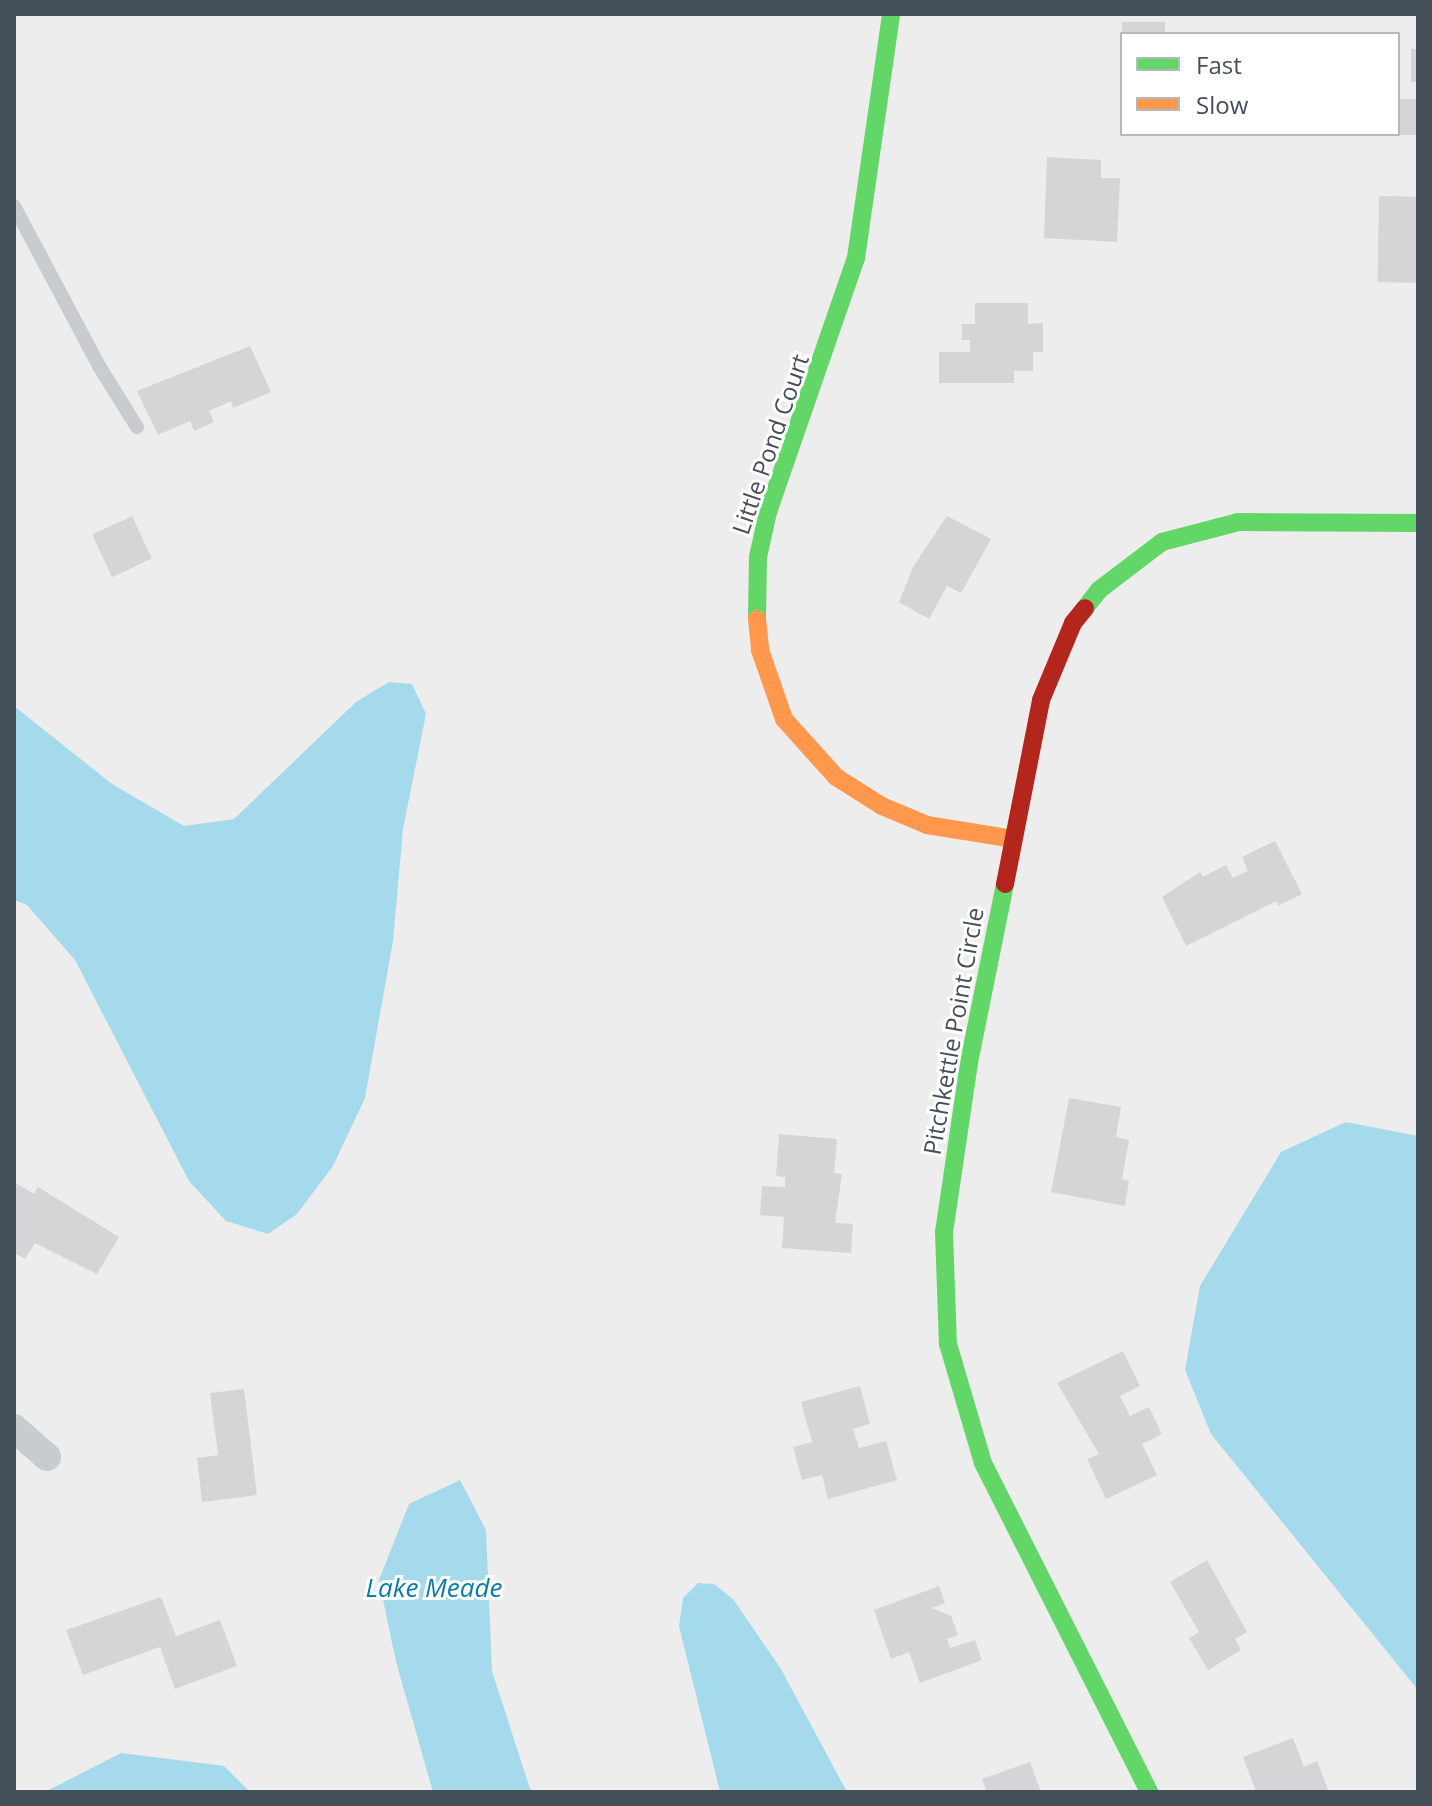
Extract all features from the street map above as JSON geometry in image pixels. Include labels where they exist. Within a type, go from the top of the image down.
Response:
[{"type":"street","name":"Little Pond Court","points":[[891,14],[856,258],[814,391],[768,512],[758,557],[755,604],[760,650],[784,719],[836,777],[882,806],[927,825],[1013,839]]},
{"type":"street","name":"Pitchkettle Point Circle","points":[[1149,1792],[983,1463],[948,1344],[944,1232],[969,1063],[1013,839],[1054,660],[1099,590],[1129,563],[1175,537],[1238,522],[1418,523]]},
{"type":"street","points":[[14,1428],[47,1457]]},
{"type":"lane","points":[[14,206],[99,366],[137,427]]},
{"type":"water","points":[[389,682],[412,684],[426,714],[403,829],[393,941],[365,1098],[333,1166],[297,1214],[268,1234],[226,1221],[189,1181],[75,960],[27,905],[14,900],[14,706],[112,784],[184,826],[234,819],[356,702]]},
{"type":"water","points":[[1346,1122],[1418,1136],[1418,1690],[1211,1434],[1185,1370],[1200,1286],[1281,1152]]},
{"type":"water","name":"Lake Meade","points":[[460,1480],[486,1530],[492,1671],[531,1792],[433,1792],[396,1662],[379,1580],[409,1504]]},
{"type":"water","points":[[698,1583],[714,1584],[733,1599],[781,1669],[847,1792],[720,1792],[679,1626],[683,1598]]},
{"type":"water","points":[[121,1753],[224,1766],[250,1792],[45,1792]]},
{"type":"building","points":[[1122,22],[1165,22],[1165,32],[1122,32]]},
{"type":"building","points":[[1411,49],[1418,49],[1418,82],[1411,82]]},
{"type":"building","points":[[1400,99],[1418,99],[1418,135],[1400,135]]},
{"type":"building","points":[[1047,157],[1101,160],[1101,178],[1120,178],[1117,242],[1044,238]]},
{"type":"building","points":[[1379,196],[1418,197],[1416,283],[1377,282]]},
{"type":"building","points":[[975,303],[1028,303],[1028,324],[1043,323],[1043,352],[1033,352],[1033,371],[1014,371],[1014,383],[939,383],[939,352],[970,352],[970,340],[962,340],[962,324],[975,324]]},
{"type":"building","points":[[250,346],[271,392],[233,408],[231,401],[209,411],[214,422],[194,431],[190,421],[158,435],[137,391]]},
{"type":"building","points":[[132,516],[152,559],[112,577],[92,535]]},
{"type":"building","points":[[947,516],[991,539],[961,593],[947,586],[929,619],[899,602],[913,567]]},
{"type":"building","points":[[1275,841],[1302,894],[1278,906],[1276,901],[1186,946],[1162,897],[1200,872],[1203,877],[1226,865],[1233,878],[1248,871],[1242,857]]},
{"type":"building","points":[[1069,1098],[1121,1107],[1116,1137],[1129,1140],[1122,1179],[1129,1181],[1125,1206],[1051,1192]]},
{"type":"building","points":[[779,1134],[837,1139],[834,1173],[842,1174],[835,1223],[853,1224],[851,1253],[782,1248],[784,1217],[760,1215],[762,1186],[785,1187],[785,1177],[776,1176]]},
{"type":"building","points":[[14,1182],[34,1194],[38,1187],[119,1237],[97,1274],[35,1243],[25,1259],[14,1253]]},
{"type":"building","points":[[1123,1351],[1140,1386],[1120,1396],[1130,1416],[1149,1407],[1162,1434],[1142,1444],[1157,1475],[1106,1499],[1087,1459],[1099,1454],[1057,1383]]},
{"type":"building","points":[[860,1386],[870,1424],[853,1429],[859,1448],[886,1441],[897,1480],[828,1499],[822,1475],[802,1480],[793,1447],[812,1442],[801,1402]]},
{"type":"building","points":[[244,1389],[257,1495],[202,1502],[197,1458],[218,1455],[210,1393]]},
{"type":"building","points":[[1207,1560],[1247,1632],[1235,1639],[1241,1650],[1208,1670],[1189,1638],[1199,1632],[1170,1582]]},
{"type":"building","points":[[939,1586],[945,1603],[932,1608],[951,1616],[958,1635],[947,1639],[950,1648],[975,1640],[982,1660],[920,1683],[909,1652],[891,1659],[874,1610]]},
{"type":"building","points":[[161,1597],[176,1636],[220,1620],[237,1666],[175,1689],[160,1647],[83,1675],[66,1630]]},
{"type":"building","points":[[1293,1738],[1304,1767],[1317,1761],[1329,1792],[1256,1792],[1243,1757]]},
{"type":"building","points":[[1030,1762],[1041,1792],[987,1792],[982,1779]]},
{"type":"traffic: fast","points":[[757,619],[758,557],[768,512],[856,258],[891,14]]},
{"type":"traffic: fast","points":[[1085,608],[1099,590],[1162,542],[1238,522],[1418,523]]},
{"type":"traffic: fast","points":[[1005,884],[969,1063],[944,1232],[948,1344],[983,1463],[1149,1792]]},
{"type":"traffic: slow","points":[[757,619],[760,650],[784,719],[836,777],[882,806],[927,825],[1013,839]]},
{"type":"traffic: jam","points":[[1005,884],[1041,700],[1073,623],[1085,608]]}]
